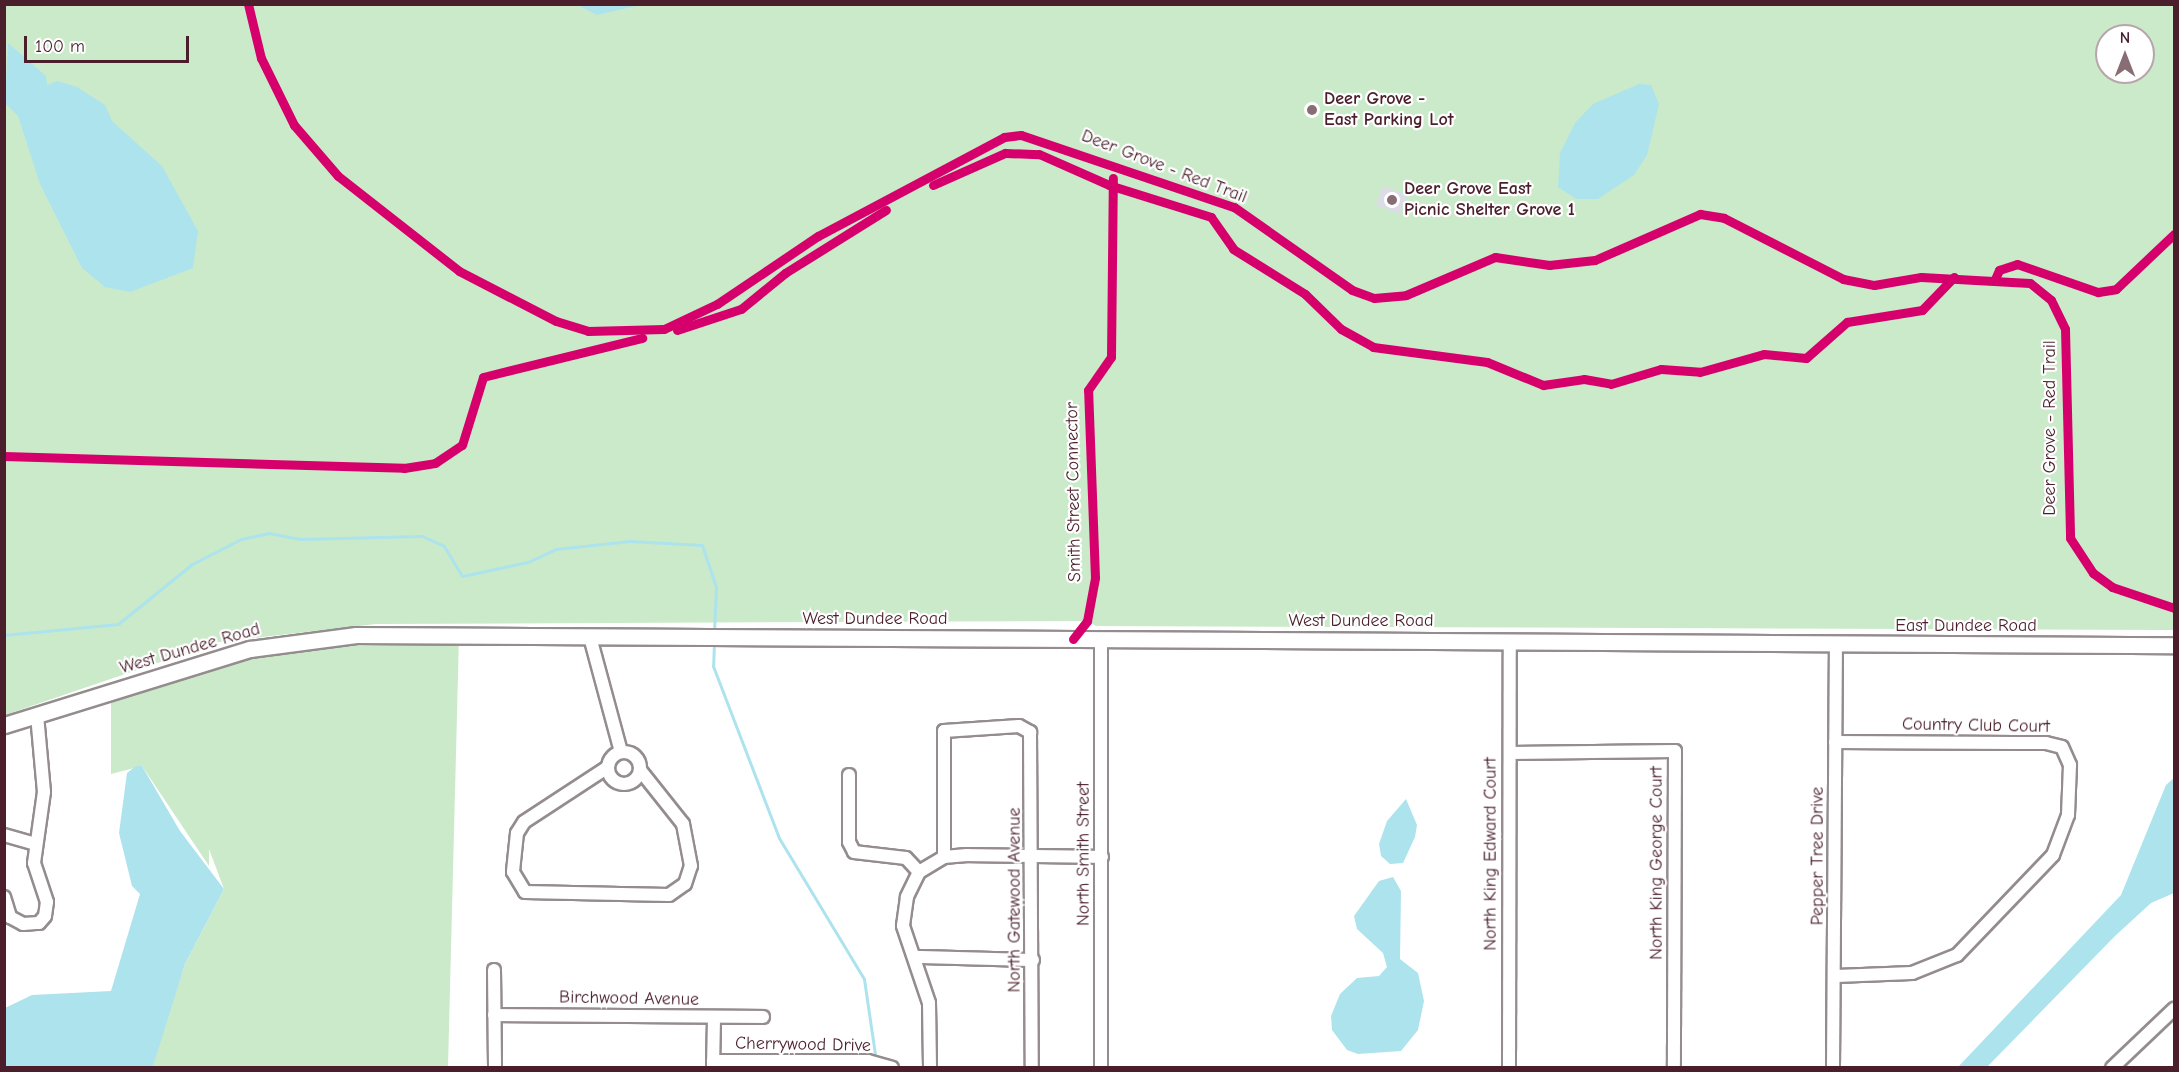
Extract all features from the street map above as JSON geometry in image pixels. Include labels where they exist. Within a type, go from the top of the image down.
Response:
[{"type":"main road","name":"West Dundee Road","points":[[4,725],[250,649],[356,635],[1758,644]]},
{"type":"main road","name":"East Dundee Road","points":[[1758,644],[2175,645]]},
{"type":"street","points":[[590,637],[621,752]]},
{"type":"street","name":"North Smith Street","points":[[1101,640],[1101,1068]]},
{"type":"street","name":"North King Edward Court","points":[[1509,1068],[1510,641]]},
{"type":"street","name":"Pepper Tree Drive","points":[[1833,1068],[1836,976],[1836,645]]},
{"type":"street","points":[[4,897],[9,917],[23,924],[45,916],[35,844],[44,792],[37,715]]},
{"type":"street","name":"North Gatewood Avenue","points":[[944,857],[944,731],[1019,726],[1030,732],[1034,858],[1032,1068]]},
{"type":"street","name":"Country Club Court","points":[[1835,742],[2046,743],[2062,747],[2070,765],[2068,815],[2053,855],[1957,955],[1912,973],[1836,976]]},
{"type":"street","name":"North King George Court","points":[[1509,753],[1675,751],[1674,1068]]},
{"type":"street","points":[[621,752],[635,756],[640,770],[683,824],[691,866],[685,884],[669,895],[525,892],[513,872],[517,833],[524,822],[608,767],[621,752]]},
{"type":"street","points":[[608,767],[611,777],[625,784],[640,770]]},
{"type":"street","points":[[849,775],[849,842],[854,852],[906,858],[919,872]]},
{"type":"street","points":[[4,835],[35,844]]},
{"type":"street","points":[[930,1068],[929,1003],[918,957],[903,926],[907,897],[919,872],[944,857],[1102,857]]},
{"type":"street","points":[[918,957],[1032,960]]},
{"type":"street","points":[[494,970],[495,1068]]},
{"type":"street","points":[[2112,1068],[2175,1009]]},
{"type":"street","name":"Birchwood Avenue","points":[[494,1016],[763,1017]]},
{"type":"street","points":[[713,1064],[714,1018]]},
{"type":"street","name":"Cherrywood Drive","points":[[713,1064],[868,1061],[892,1068]]},
{"type":"green space","points":[[4,5],[2174,5],[2174,630],[1096,626],[1087,621],[376,624],[219,642],[5,715]]},
{"type":"green space","points":[[459,636],[448,1067],[151,1067],[185,964],[224,889],[209,849],[209,866],[142,766],[111,774],[111,692],[311,641]]},
{"type":"water","points":[[578,5],[640,5],[597,15]]},
{"type":"water","points":[[8,43],[46,76],[47,85],[57,81],[77,87],[105,105],[112,121],[162,166],[198,231],[193,268],[130,292],[105,287],[82,268],[40,184],[18,116],[5,103]]},
{"type":"water","points":[[1639,84],[1651,85],[1659,104],[1647,155],[1634,175],[1598,199],[1576,199],[1558,187],[1560,153],[1575,123],[1593,104]]},
{"type":"water","points":[[136,766],[142,766],[180,831],[224,889],[185,964],[154,1063],[151,1068],[5,1067],[5,1008],[32,995],[111,991],[140,894],[132,886],[119,833],[127,773]]},
{"type":"water","points":[[2174,778],[2174,893],[2151,903],[2115,936],[1987,1067],[1958,1067],[2121,895],[2166,785]]},
{"type":"water","points":[[1406,799],[1417,825],[1415,837],[1403,863],[1390,864],[1381,856],[1379,844],[1387,821]]},
{"type":"water","points":[[1393,877],[1401,891],[1400,959],[1418,973],[1424,1001],[1418,1030],[1401,1051],[1358,1054],[1347,1050],[1332,1030],[1331,1016],[1340,994],[1357,978],[1379,976],[1387,967],[1383,953],[1357,929],[1354,916],[1379,881]]},
{"type":"building","name":"Deer Grove East Picnic Shelter Grove 1","points":[[1383,186],[1407,195],[1400,214],[1376,205]]},
{"type":"waterway","points":[[4,635],[118,624],[192,564],[241,539],[269,533],[300,539],[422,536],[444,546],[462,576],[528,562],[556,549],[630,541],[702,545],[716,587],[714,632]]},
{"type":"waterway","points":[[714,642],[713,666],[779,838],[864,979],[876,1061]]},
{"type":"cycle path","name":"Deer Grove - Red Trail","points":[[248,4],[261,58],[294,125],[338,176],[459,271],[556,321],[588,331],[664,329],[717,304],[818,236],[1004,137],[1021,135],[1234,207],[1352,290],[1374,298],[1406,295],[1495,257],[1549,265],[1595,260],[1700,214],[1724,218],[1843,279],[1874,285],[1921,277],[2030,283],[2051,300],[2065,329],[2070,538],[2093,573],[2112,587],[2174,608]]},
{"type":"cycle path","points":[[933,185],[1005,153],[1039,154],[1109,185],[1211,217],[1233,249],[1305,294],[1341,329],[1373,347],[1487,362],[1543,385],[1584,379],[1611,384],[1661,369],[1700,372],[1764,354],[1806,358],[1847,322],[1922,310],[1954,277]]},
{"type":"cycle path","name":"Smith Street Connector","points":[[1073,639],[1087,621],[1095,578],[1088,390],[1111,357],[1113,178]]},
{"type":"cycle path","points":[[677,330],[741,309],[785,273],[886,210]]},
{"type":"cycle path","points":[[1995,279],[1999,270],[2017,264],[2098,292],[2116,289],[2174,234]]},
{"type":"cycle path","points":[[4,456],[404,468],[435,463],[462,445],[483,377],[642,338]]},
{"type":"place","name":"Deer Grove - East Parking Lot","points":[[1312,110]]},
{"type":"place","name":"Deer Grove East Picnic Shelter Grove 1","points":[[1392,200]]}]
